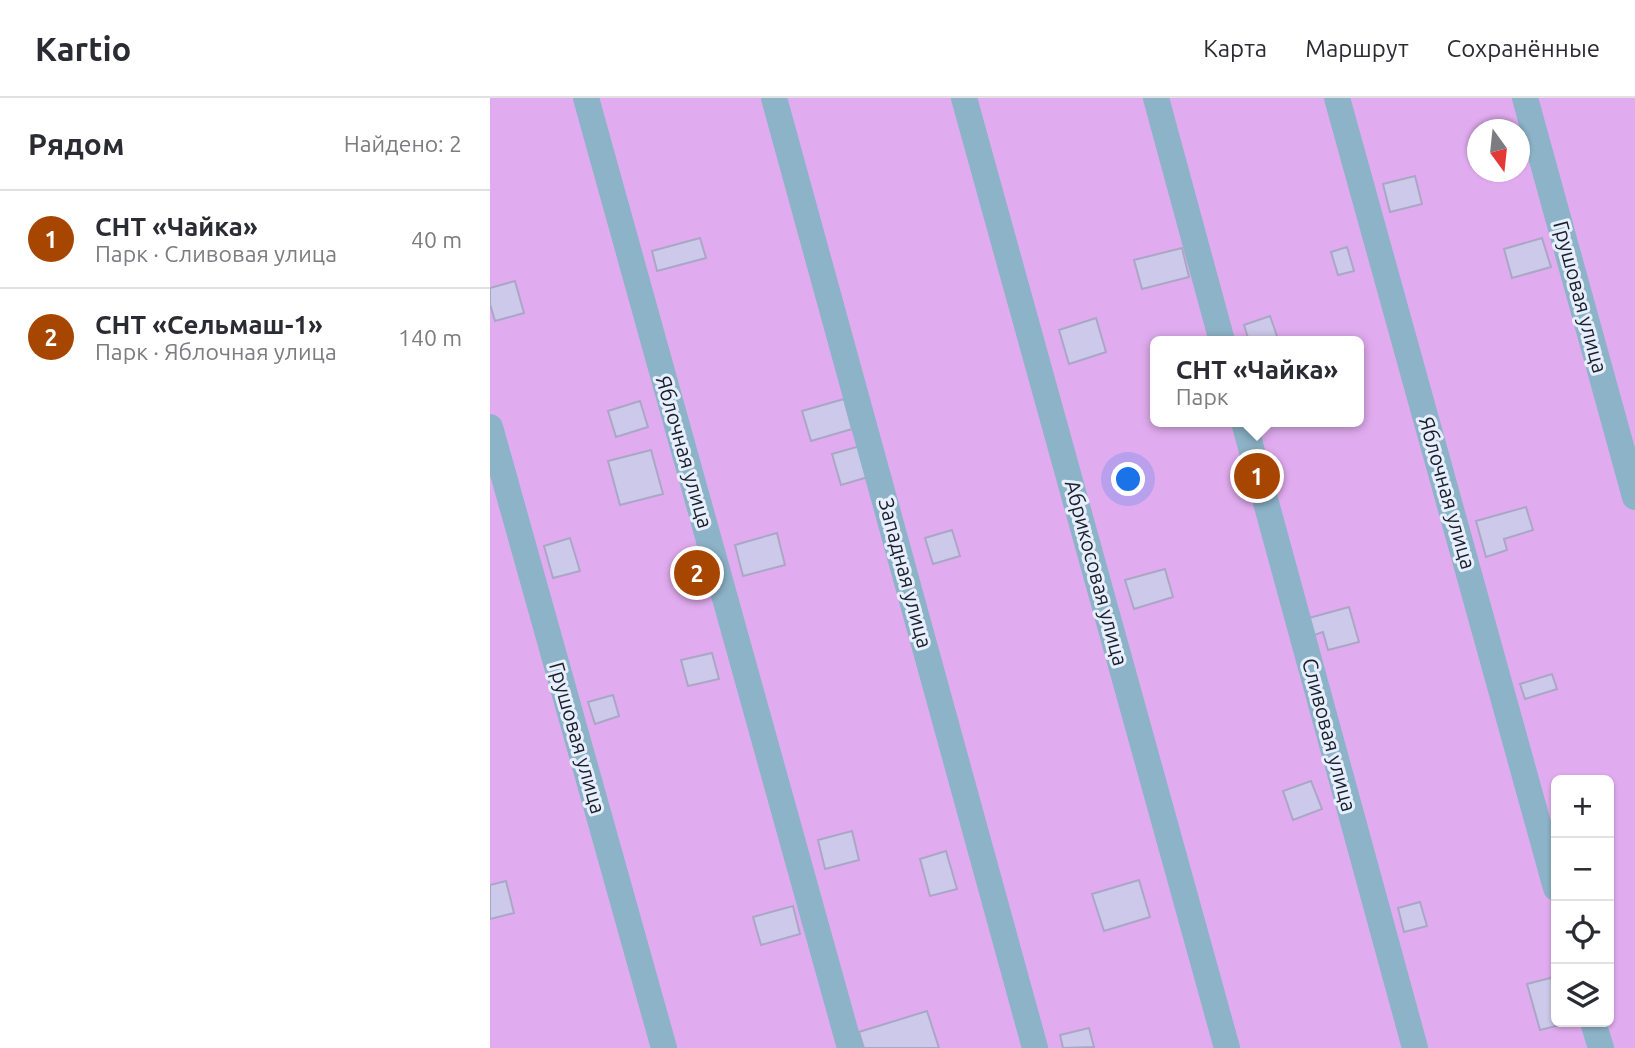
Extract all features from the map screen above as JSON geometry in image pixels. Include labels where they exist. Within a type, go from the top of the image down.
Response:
[{"type":"street","name":"Яблочная улица","points":[[586,98],[850,1048]]},
{"type":"street","name":"Западная улица","points":[[774,98],[1035,1048]]},
{"type":"street","name":"Абрикосовая улица","points":[[964,98],[1227,1048]]},
{"type":"street","points":[[1156,98],[1221,336]]},
{"type":"street","name":"Яблочная улица","points":[[1337,98],[1551,870]]},
{"type":"street","name":"Грушовая улица","points":[[1525,98],[1635,497]]},
{"type":"street","name":"Грушовая улица","points":[[490,427],[664,1048]]},
{"type":"street","name":"Сливовая улица","points":[[1245,427],[1415,1048]]},
{"type":"street","points":[[1595,1027],[1601,1048]]},
{"type":"shaded area","points":[[490,98],[1635,98],[1635,1048],[490,1048]]},
{"type":"building","points":[[1415,176],[1422,204],[1390,212],[1383,184]]},
{"type":"building","points":[[700,238],[706,258],[657,271],[652,251]]},
{"type":"building","points":[[1542,238],[1551,267],[1512,278],[1504,249]]},
{"type":"building","points":[[1347,247],[1354,271],[1338,275],[1331,252]]},
{"type":"building","points":[[1182,248],[1189,277],[1142,289],[1134,260]]},
{"type":"building","points":[[515,281],[524,313],[495,321],[490,304],[490,288]]},
{"type":"building","points":[[1270,316],[1277,336],[1247,336],[1244,325]]},
{"type":"building","points":[[1096,318],[1106,352],[1069,364],[1059,330]]},
{"type":"building","points":[[844,399],[852,429],[811,441],[802,411]]},
{"type":"building","points":[[640,401],[648,427],[616,437],[608,411]]},
{"type":"building","points":[[860,446],[868,477],[841,485],[832,454]]},
{"type":"building","points":[[651,450],[663,494],[620,505],[608,461]]},
{"type":"building","points":[[1526,507],[1533,530],[1504,539],[1507,550],[1486,557],[1476,521]]},
{"type":"building","points":[[952,530],[960,556],[933,564],[925,538]]},
{"type":"building","points":[[777,533],[785,565],[743,576],[735,545]]},
{"type":"building","points":[[570,538],[580,571],[553,578],[544,546]]},
{"type":"building","points":[[1165,569],[1173,597],[1134,609],[1125,580]]},
{"type":"building","points":[[1349,607],[1359,642],[1328,650],[1323,632],[1314,635],[1309,618]]},
{"type":"building","points":[[712,653],[719,679],[688,686],[681,660]]},
{"type":"building","points":[[1552,674],[1557,689],[1525,699],[1520,684]]},
{"type":"building","points":[[613,695],[619,716],[595,724],[588,702]]},
{"type":"building","points":[[1311,781],[1322,809],[1293,820],[1283,791]]},
{"type":"building","points":[[852,831],[859,860],[825,869],[818,840]]},
{"type":"building","points":[[946,851],[957,889],[930,896],[920,859]]},
{"type":"building","points":[[1139,880],[1150,917],[1104,931],[1092,894]]},
{"type":"building","points":[[506,881],[514,913],[490,919],[490,885]]},
{"type":"building","points":[[1420,902],[1427,926],[1404,932],[1398,908]]},
{"type":"building","points":[[793,906],[800,934],[761,945],[753,917]]},
{"type":"building","points":[[1551,978],[1552,1027],[1540,1030],[1527,984]]},
{"type":"building","points":[[927,1011],[939,1048],[864,1048],[859,1032]]},
{"type":"building","points":[[1089,1028],[1094,1047],[1063,1048],[1060,1035]]},
{"type":"place","name":"СНТ «Чайка»","points":[[1257,476]]},
{"type":"place","name":"СНТ «Сельмаш-1»","points":[[697,573]]}]
